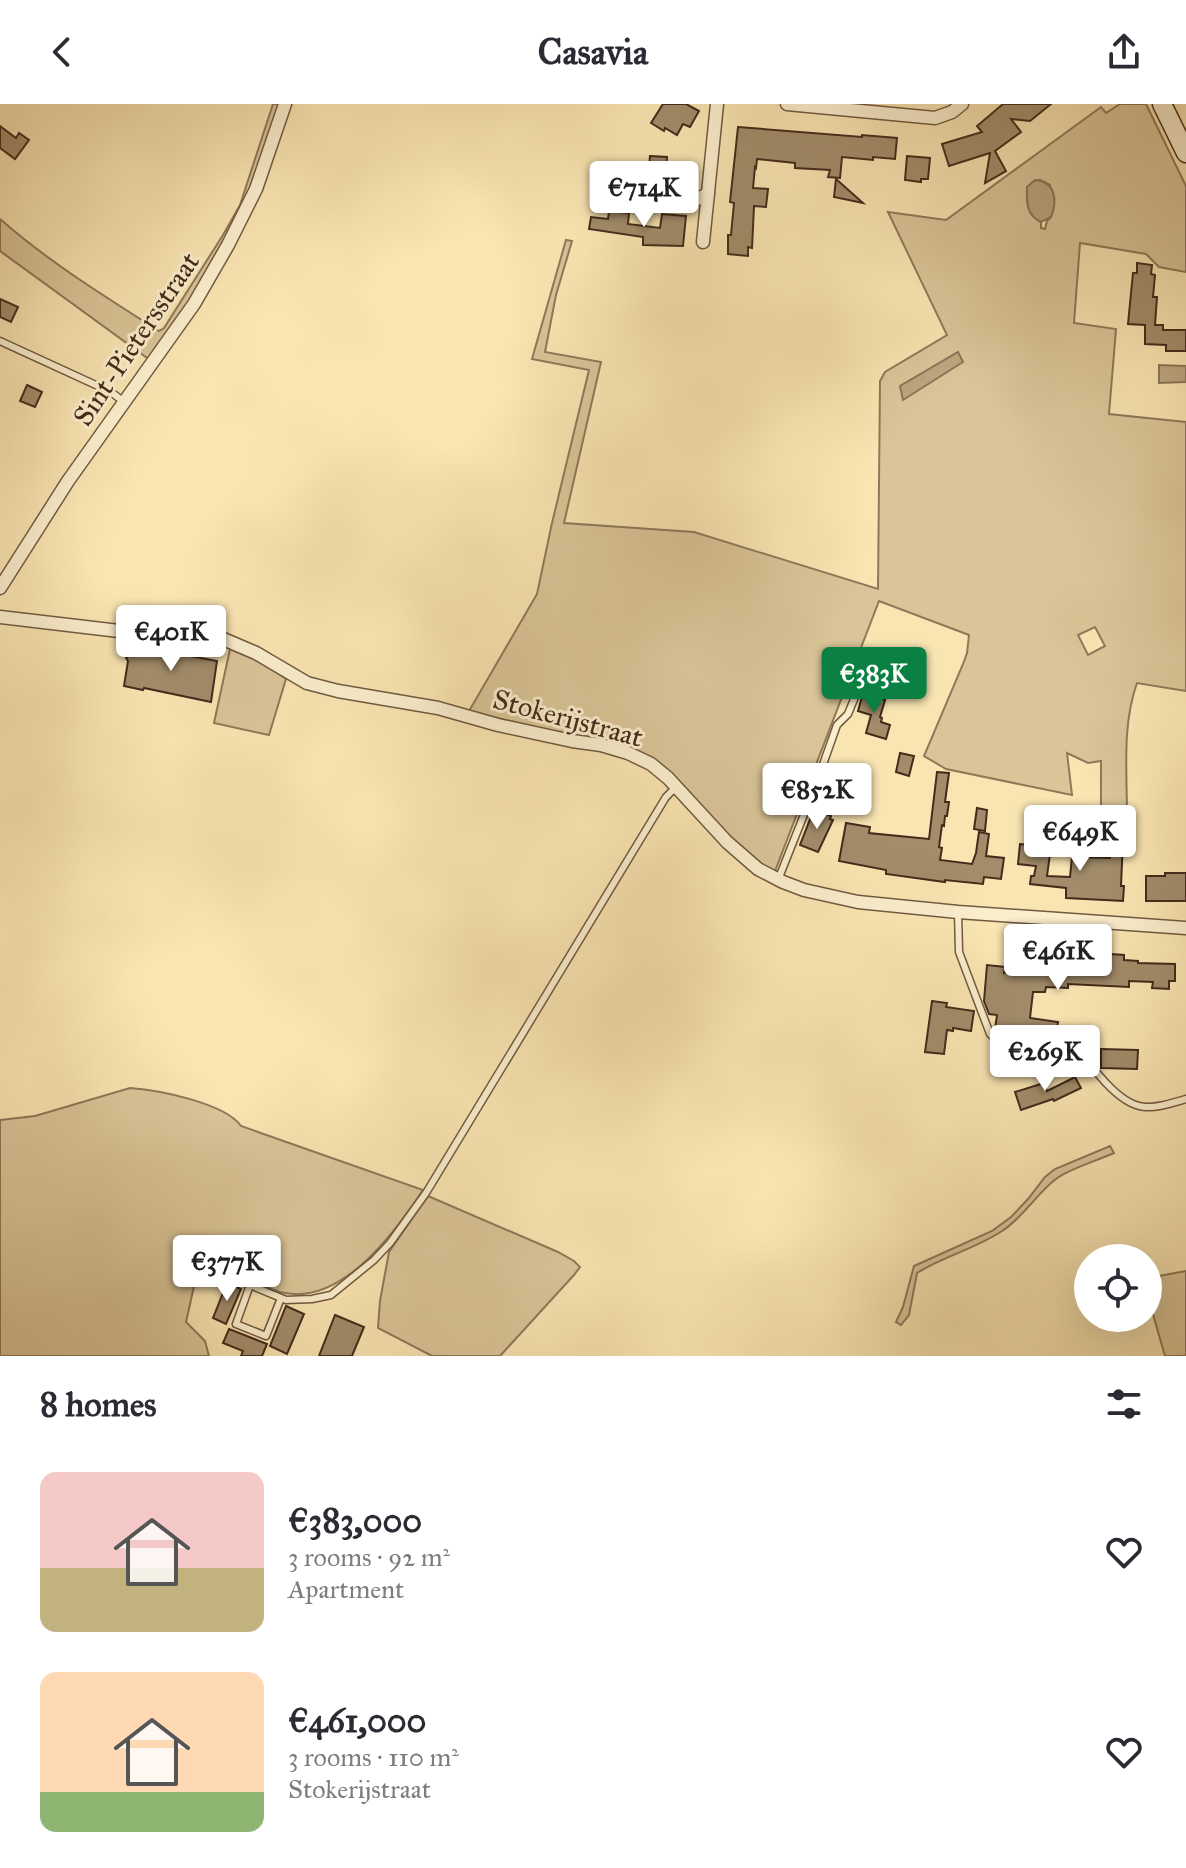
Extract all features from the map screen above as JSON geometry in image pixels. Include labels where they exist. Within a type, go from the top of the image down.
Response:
[{"type":"street","name":"Sint-Pietersstraat","points":[[0,588],[50,509],[194,304],[240,225],[256,189],[285,104]]},
{"type":"street","points":[[703,242],[717,104]]},
{"type":"street","points":[[787,104],[935,118],[952,112],[962,104]]},
{"type":"street","points":[[1162,104],[1186,153]]},
{"type":"street","points":[[633,199],[686,204],[708,194]]},
{"type":"street","name":"Stokerijstraat","points":[[0,617],[119,631],[221,638],[256,653],[307,683],[438,708],[498,725],[628,753],[651,764],[727,842],[758,869],[804,890],[858,902],[958,912],[1186,928]]},
{"type":"lane","points":[[614,198],[633,199]]},
{"type":"lane","points":[[0,341],[111,392],[124,402]]},
{"type":"lane","points":[[778,880],[837,725],[848,714],[857,692]]},
{"type":"lane","points":[[210,1270],[286,1300],[312,1299],[331,1295],[374,1260],[397,1235],[426,1193],[666,797],[676,787]]},
{"type":"lane","points":[[958,912],[959,952],[990,1034],[1032,1072],[1078,1063],[1088,1065],[1114,1092],[1141,1108],[1157,1108],[1186,1099]]},
{"type":"lane","points":[[250,1285],[236,1324],[266,1336],[281,1298]]},
{"type":"shaded area","points":[[273,104],[282,104],[246,205],[178,321],[150,360],[0,251],[0,219],[57,264],[159,331],[164,328],[240,205]]},
{"type":"shaded area","points":[[1120,104],[1146,104],[1186,186],[1186,272],[1159,267],[1146,254],[1080,243],[1074,323],[1116,329],[1109,414],[1186,422],[1186,691],[1137,683],[1127,732],[1127,816],[1101,814],[1101,761],[1088,763],[1067,753],[1072,795],[946,769],[924,756],[963,664],[969,635],[879,601],[775,871],[740,849],[668,770],[572,736],[469,711],[537,594],[589,370],[532,359],[566,240],[572,241],[556,295],[545,352],[601,362],[564,523],[694,532],[878,589],[880,381],[885,372],[947,335],[888,212],[946,220],[1101,107],[1106,113]],"holes":[[[1040,180],[1050,185],[1051,217],[1045,229],[1032,216],[1027,203],[1027,187]],[[1095,627],[1105,646],[1088,655],[1078,635]]]},
{"type":"shaded area","points":[[1035,180],[1047,184],[1054,198],[1051,217],[1041,222],[1032,216],[1027,203],[1027,187]]},
{"type":"shaded area","points":[[958,352],[963,362],[903,400],[900,386]]},
{"type":"shaded area","points":[[1159,365],[1186,366],[1186,382],[1159,383]]},
{"type":"shaded area","points":[[230,649],[267,665],[286,679],[269,735],[214,723]]},
{"type":"shaded area","points":[[130,1088],[206,1104],[233,1118],[241,1126],[423,1190],[398,1225],[365,1261],[327,1287],[306,1293],[279,1292],[233,1273],[240,1252],[205,1237],[186,1322],[205,1341],[209,1356],[0,1356],[0,1120],[35,1116]]},
{"type":"shaded area","points":[[1110,1146],[1114,1153],[1061,1175],[1002,1231],[917,1273],[909,1315],[901,1325],[896,1322],[914,1266],[992,1231],[1011,1217],[1055,1169]]},
{"type":"shaded area","points":[[428,1196],[558,1252],[580,1267],[500,1356],[432,1356],[378,1328],[389,1252]]},
{"type":"shaded area","points":[[1186,1271],[1186,1356],[1165,1356],[1158,1332],[1162,1332],[1162,1275]]},
{"type":"building","points":[[663,104],[686,104],[699,111],[690,127],[683,124],[677,135],[651,123]]},
{"type":"building","points":[[1003,104],[1051,104],[1030,121],[1011,119],[1021,132],[995,151],[1006,171],[985,183],[990,153],[949,166],[942,144],[982,132],[977,126]]},
{"type":"building","points":[[0,126],[16,138],[19,133],[29,140],[15,159],[0,148]]},
{"type":"building","points":[[738,127],[897,138],[895,159],[842,157],[840,178],[828,177],[830,170],[795,168],[795,163],[757,159],[753,188],[768,189],[766,207],[754,206],[752,248],[748,247],[748,256],[728,254]]},
{"type":"building","points":[[650,156],[667,157],[665,182],[649,180],[649,186],[620,181],[622,165],[649,168]]},
{"type":"building","points":[[907,156],[930,158],[928,179],[921,179],[921,182],[905,180]]},
{"type":"building","points":[[836,179],[863,203],[834,197]]},
{"type":"building","points":[[609,211],[629,213],[628,224],[660,228],[662,214],[686,216],[683,246],[643,245],[643,237],[589,229],[591,217],[608,219]]},
{"type":"building","points":[[1137,263],[1152,265],[1151,274],[1155,275],[1155,325],[1163,325],[1163,330],[1186,330],[1186,351],[1166,351],[1166,345],[1145,344],[1145,325],[1128,324],[1133,273],[1137,273]]},
{"type":"building","points":[[0,299],[18,307],[11,322],[0,317]]},
{"type":"building","points":[[27,385],[42,392],[35,407],[20,401]]},
{"type":"building","points":[[132,645],[217,661],[211,702],[124,686],[126,658]]},
{"type":"building","points":[[863,693],[885,700],[880,717],[881,722],[890,725],[886,739],[866,733],[871,715],[858,711]]},
{"type":"building","points":[[900,753],[914,756],[909,776],[896,772]]},
{"type":"building","points":[[937,772],[949,773],[945,802],[949,802],[942,825],[940,860],[972,864],[979,832],[989,834],[986,856],[1004,858],[1001,879],[984,877],[983,884],[945,882],[886,874],[886,870],[839,861],[846,823],[870,827],[869,833],[929,839]]},
{"type":"building","points":[[977,808],[987,810],[985,831],[974,829]]},
{"type":"building","points":[[814,809],[831,816],[833,820],[818,852],[800,845]]},
{"type":"building","points":[[1111,838],[1123,839],[1123,901],[1066,898],[1066,888],[1030,884],[1036,866],[1018,864],[1020,844],[1051,847],[1047,876],[1070,877],[1072,857],[1110,858]]},
{"type":"building","points":[[1165,873],[1186,873],[1186,901],[1146,901],[1146,876],[1165,876]]},
{"type":"building","points":[[1068,952],[1087,953],[1087,959],[1111,960],[1111,954],[1124,955],[1124,960],[1138,963],[1175,964],[1175,981],[1169,981],[1169,989],[1152,988],[1153,982],[1129,981],[1129,987],[1068,984],[1068,988],[1046,987],[1045,992],[1033,992],[1030,1018],[1058,1022],[1052,1057],[1020,1053],[1021,1041],[1007,1039],[1008,1031],[995,1029],[997,1015],[989,1014],[984,1001],[987,965],[1005,967],[1004,973],[1026,973],[1026,958],[1047,958],[1046,966],[1067,966]]},
{"type":"building","points":[[932,1001],[947,1003],[946,1007],[974,1011],[971,1031],[947,1030],[944,1054],[925,1052]]},
{"type":"building","points":[[1101,1049],[1138,1050],[1137,1069],[1101,1068]]},
{"type":"building","points":[[1075,1077],[1081,1088],[1054,1101],[1021,1110],[1015,1092],[1044,1083],[1047,1091]]},
{"type":"building","points":[[227,1283],[241,1289],[226,1324],[213,1318]]},
{"type":"building","points":[[286,1306],[304,1314],[287,1354],[270,1346]]},
{"type":"building","points":[[335,1315],[364,1327],[352,1356],[319,1356]]},
{"type":"building","points":[[229,1329],[267,1344],[262,1356],[241,1356],[243,1351],[223,1343]]}]
